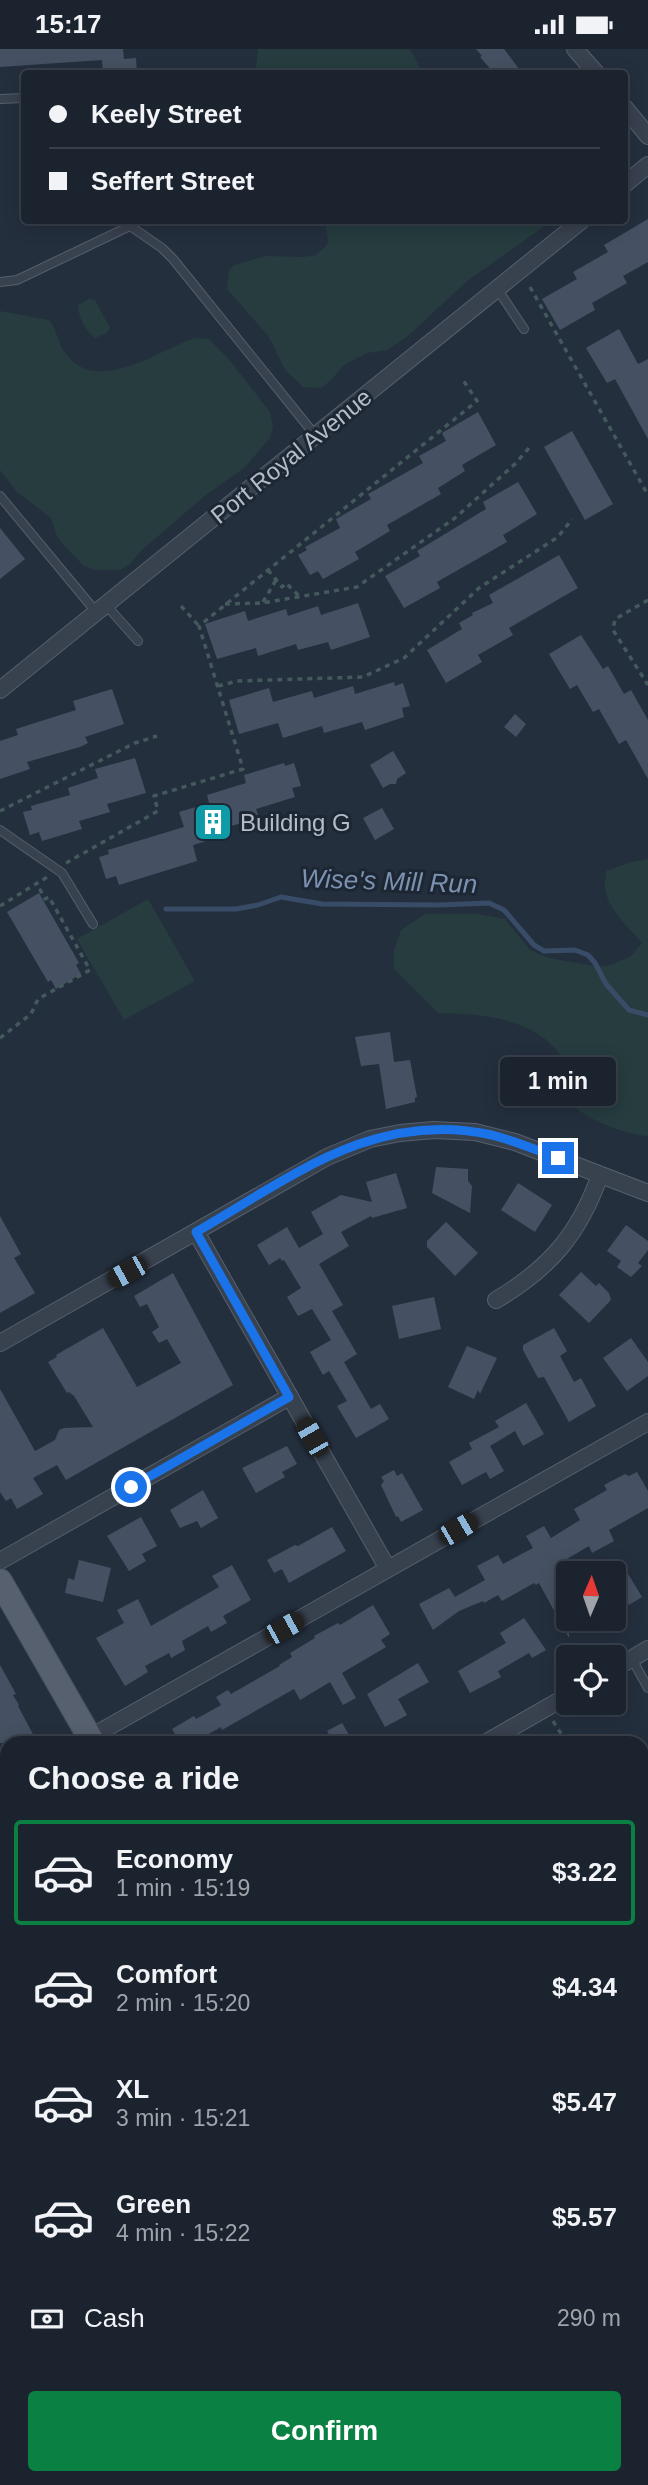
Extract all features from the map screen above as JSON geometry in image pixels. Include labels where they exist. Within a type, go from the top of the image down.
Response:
[{"type":"main road","points":[[0,1581],[84,1736]]},
{"type":"street","points":[[575,49],[593,70]]},
{"type":"street","points":[[628,112],[648,136]]},
{"type":"street","points":[[628,182],[648,165]]},
{"type":"street","name":"Port Royal Avenue","points":[[0,690],[577,224]]},
{"type":"street","points":[[0,1343],[338,1151],[370,1139],[400,1133],[454,1130],[493,1136],[648,1193]]},
{"type":"street","points":[[496,1300],[526,1281],[561,1247],[582,1220],[600,1175]]},
{"type":"street","points":[[196,1232],[388,1569]]},
{"type":"street","points":[[0,1561],[289,1397]]},
{"type":"street","points":[[96,1736],[648,1422]]},
{"type":"street","points":[[626,1662],[648,1649]]},
{"type":"street","points":[[497,1736],[556,1702]]},
{"type":"lane","points":[[0,99],[21,98]]},
{"type":"lane","points":[[0,282],[17,280],[127,224]]},
{"type":"lane","points":[[130,224],[173,259],[315,435]]},
{"type":"lane","points":[[498,290],[524,330]]},
{"type":"lane","points":[[0,496],[101,609],[138,641]]},
{"type":"lane","points":[[0,830],[62,873],[93,924]]},
{"type":"lane","points":[[632,1659],[648,1688]]},
{"type":"path","points":[[530,287],[648,495]]},
{"type":"path","points":[[199,626],[477,401],[463,380]]},
{"type":"path","points":[[225,604],[262,604],[357,587],[455,518],[529,448]]},
{"type":"path","points":[[218,686],[237,681],[363,677],[404,658],[479,588],[558,537],[572,519]]},
{"type":"path","points":[[268,570],[282,587],[286,583],[300,597]]},
{"type":"path","points":[[262,604],[276,580]]},
{"type":"path","points":[[648,600],[615,619],[613,630],[648,685]]},
{"type":"path","points":[[64,864],[158,811],[155,796],[243,769],[199,626],[181,606]]},
{"type":"path","points":[[0,811],[135,743],[158,736]]},
{"type":"path","points":[[0,906],[52,875]]},
{"type":"path","points":[[0,1038],[31,1014],[38,999],[90,970],[49,897],[45,899],[37,884]]},
{"type":"path","points":[[552,1720],[562,1736]]},
{"type":"green space","points":[[258,49],[410,49],[421,70],[255,70]]},
{"type":"green space","points":[[325,224],[548,224],[467,281],[408,336],[387,350],[367,353],[344,365],[321,388],[303,387],[285,370],[269,337],[227,289],[229,270],[234,265],[266,256],[316,255],[328,241]]},
{"type":"green space","points":[[89,299],[95,300],[110,328],[107,333],[95,338],[86,328],[78,309],[78,305]]},
{"type":"green space","points":[[0,311],[49,320],[66,354],[79,366],[94,371],[111,371],[129,366],[195,338],[209,339],[228,358],[270,412],[273,426],[270,438],[244,468],[207,494],[142,550],[130,564],[120,570],[95,570],[84,566],[57,536],[51,518],[16,491],[0,470]]},
{"type":"green space","points":[[648,859],[647,1136],[608,1126],[574,1106],[567,1091],[562,1058],[549,1042],[535,1033],[505,1020],[438,1013],[394,969],[394,950],[401,930],[425,914],[478,914],[505,919],[530,950],[549,958],[608,966],[630,957],[642,943],[610,904],[605,889],[606,871]]},
{"type":"green space","points":[[148,899],[195,981],[124,1020],[77,939]]},
{"type":"building","points":[[0,49],[123,49],[124,59],[136,58],[137,70],[103,70],[102,60],[0,67]]},
{"type":"building","points":[[476,49],[504,49],[520,70],[491,70],[480,57],[482,56]]},
{"type":"building","points":[[648,219],[648,262],[623,276],[627,283],[592,303],[595,310],[560,330],[542,299],[577,279],[573,272],[608,252],[604,245]]},
{"type":"building","points":[[619,329],[638,364],[648,359],[648,439],[615,379],[607,383],[586,348]]},
{"type":"building","points":[[478,412],[496,445],[462,465],[465,471],[438,488],[441,494],[387,525],[390,531],[355,552],[359,559],[323,579],[318,571],[310,575],[298,555],[307,550],[305,547],[340,528],[336,519],[371,499],[368,494],[423,463],[419,456],[446,441],[442,433]]},
{"type":"building","points":[[572,431],[613,504],[585,520],[544,447]]},
{"type":"building","points":[[518,482],[537,514],[503,535],[507,542],[437,582],[440,588],[404,608],[385,576],[420,556],[417,551],[486,509],[483,502]]},
{"type":"building","points":[[0,528],[25,559],[0,579]]},
{"type":"building","points":[[559,555],[578,588],[509,628],[513,635],[478,655],[482,662],[446,683],[427,650],[462,629],[459,623],[473,615],[472,613],[493,603],[489,595]]},
{"type":"building","points":[[358,603],[370,637],[331,650],[328,642],[298,650],[296,644],[258,656],[256,648],[217,659],[205,624],[245,611],[248,621],[286,609],[288,616],[318,606],[321,615]]},
{"type":"building","points":[[581,635],[603,669],[608,666],[624,694],[631,690],[648,720],[648,779],[626,740],[619,744],[599,709],[593,712],[577,685],[570,689],[549,654]]},
{"type":"building","points":[[394,682],[395,686],[403,683],[410,706],[402,708],[404,717],[365,730],[362,722],[324,733],[322,726],[283,738],[278,723],[239,734],[229,700],[269,688],[273,702],[312,691],[314,698],[353,686],[355,694]]},
{"type":"building","points":[[112,689],[124,724],[85,737],[88,743],[80,747],[27,762],[30,769],[0,779],[0,741],[18,735],[16,729],[76,710],[73,701]]},
{"type":"building","points":[[515,714],[526,724],[516,737],[504,727]]},
{"type":"building","points":[[393,751],[406,773],[397,779],[396,784],[383,788],[370,765]]},
{"type":"building","points":[[135,758],[146,793],[107,804],[110,812],[79,821],[82,829],[42,841],[39,832],[30,835],[23,812],[32,810],[31,806],[70,795],[68,788],[98,778],[95,769]]},
{"type":"building","name":"Building G","points":[[284,763],[285,766],[294,763],[301,786],[292,788],[295,797],[256,809],[259,818],[221,829],[223,836],[193,845],[197,861],[119,885],[116,876],[106,879],[99,857],[109,854],[108,850],[184,827],[179,812],[209,803],[207,795],[246,783],[244,775]]},
{"type":"building","points":[[382,808],[394,829],[375,840],[363,818]]},
{"type":"building","points":[[39,893],[79,963],[76,965],[81,974],[56,989],[51,980],[48,982],[7,912]]},
{"type":"building","points":[[390,1032],[394,1062],[410,1060],[417,1097],[415,1102],[386,1109],[379,1064],[361,1066],[355,1037]]},
{"type":"building","points":[[518,1057],[544,1065],[542,1072],[549,1074],[541,1100],[507,1093]]},
{"type":"building","points":[[436,1167],[468,1169],[468,1181],[472,1186],[470,1213],[432,1193]]},
{"type":"building","points":[[396,1173],[407,1208],[372,1218],[371,1216],[341,1232],[349,1246],[319,1264],[343,1305],[332,1311],[357,1354],[344,1362],[371,1409],[380,1404],[389,1419],[356,1438],[337,1406],[347,1401],[329,1371],[323,1375],[310,1352],[331,1340],[312,1309],[298,1316],[287,1297],[301,1288],[284,1260],[280,1258],[269,1265],[257,1245],[287,1227],[299,1248],[323,1234],[311,1212],[341,1195],[372,1202],[366,1182]]},
{"type":"building","points":[[518,1183],[552,1205],[535,1232],[501,1210]]},
{"type":"building","points":[[0,1216],[21,1254],[14,1258],[35,1293],[0,1313]]},
{"type":"building","points":[[446,1222],[478,1253],[455,1276],[427,1247],[427,1241]]},
{"type":"building","points":[[626,1225],[648,1241],[648,1250],[638,1263],[642,1266],[631,1277],[617,1267],[621,1261],[607,1251]]},
{"type":"building","points":[[581,1272],[596,1286],[599,1283],[609,1293],[611,1300],[589,1323],[559,1295]]},
{"type":"building","points":[[173,1273],[233,1385],[66,1480],[57,1465],[33,1478],[43,1494],[17,1509],[11,1498],[6,1501],[0,1492],[0,1389],[35,1451],[55,1440],[59,1430],[93,1427],[48,1362],[103,1328],[137,1387],[181,1363],[167,1339],[159,1343],[152,1332],[159,1327],[147,1304],[140,1307],[134,1296]]},
{"type":"building","points":[[434,1297],[441,1329],[399,1339],[392,1306]]},
{"type":"building","points":[[554,1328],[567,1351],[560,1356],[574,1382],[581,1378],[596,1406],[569,1422],[544,1377],[538,1378],[523,1350],[523,1345]]},
{"type":"building","points":[[631,1338],[648,1362],[648,1376],[627,1391],[603,1358]]},
{"type":"building","points":[[467,1346],[497,1358],[480,1394],[478,1390],[474,1399],[448,1387]]},
{"type":"building","points":[[526,1403],[544,1434],[523,1446],[515,1431],[490,1446],[504,1471],[490,1479],[486,1472],[462,1485],[449,1462],[472,1449],[469,1443],[499,1427],[495,1421]]},
{"type":"building","points":[[287,1446],[297,1464],[282,1472],[285,1477],[256,1493],[242,1468]]},
{"type":"building","points":[[394,1470],[397,1476],[402,1473],[423,1510],[401,1522],[381,1485],[384,1481],[381,1477]]},
{"type":"building","points":[[637,1472],[648,1491],[648,1508],[609,1530],[614,1541],[592,1553],[589,1546],[566,1561],[556,1561],[556,1614],[539,1583],[534,1583],[502,1601],[498,1595],[459,1611],[433,1630],[419,1604],[449,1588],[455,1597],[485,1580],[477,1566],[498,1555],[503,1564],[533,1548],[526,1536],[544,1526],[551,1538],[580,1520],[574,1509],[607,1490],[604,1485],[625,1474],[629,1476]]},
{"type":"building","points":[[203,1490],[218,1518],[201,1528],[197,1521],[180,1528],[170,1510]]},
{"type":"building","points":[[141,1517],[157,1546],[142,1554],[146,1561],[129,1571],[107,1536]]},
{"type":"building","points":[[332,1527],[346,1551],[289,1583],[282,1569],[274,1573],[267,1560]]},
{"type":"building","points":[[79,1560],[111,1568],[103,1602],[65,1593],[68,1578],[74,1580]]},
{"type":"building","points":[[232,1565],[251,1600],[223,1616],[227,1623],[211,1632],[208,1626],[182,1641],[185,1650],[171,1658],[169,1653],[145,1666],[148,1672],[125,1686],[96,1638],[124,1623],[117,1610],[138,1599],[151,1626],[219,1587],[212,1576]]},
{"type":"building","points":[[626,1570],[642,1597],[629,1605]]},
{"type":"building","points":[[373,1605],[390,1634],[381,1640],[386,1647],[342,1673],[356,1698],[343,1705],[330,1682],[300,1700],[294,1689],[222,1730],[221,1727],[205,1736],[171,1736],[175,1734],[172,1729],[221,1705],[216,1697],[228,1690],[231,1694],[280,1666],[292,1657],[290,1653],[315,1638],[314,1636],[338,1623],[340,1625]]},
{"type":"building","points":[[524,1618],[546,1650],[532,1658],[529,1653],[498,1671],[501,1677],[470,1693],[458,1671],[506,1643],[500,1633]]},
{"type":"building","points":[[418,1663],[429,1682],[398,1699],[407,1715],[385,1727],[367,1694]]},
{"type":"building","points":[[0,1665],[34,1736],[0,1736]]},
{"type":"building","points":[[342,1723],[350,1736],[330,1736],[327,1731]]},
{"type":"waterway","name":"Wise's Mill Run","points":[[166,909],[236,909],[281,897],[322,904],[489,903],[504,910],[534,945],[544,951],[575,950],[588,955],[606,984],[629,1010],[648,1015]]},
{"type":"place","name":"Building G","points":[[213,822]]},
{"type":"route","points":[[131,1487],[289,1397],[196,1232],[327,1157],[355,1144],[383,1136],[434,1130],[475,1132],[515,1142],[558,1158]]}]
